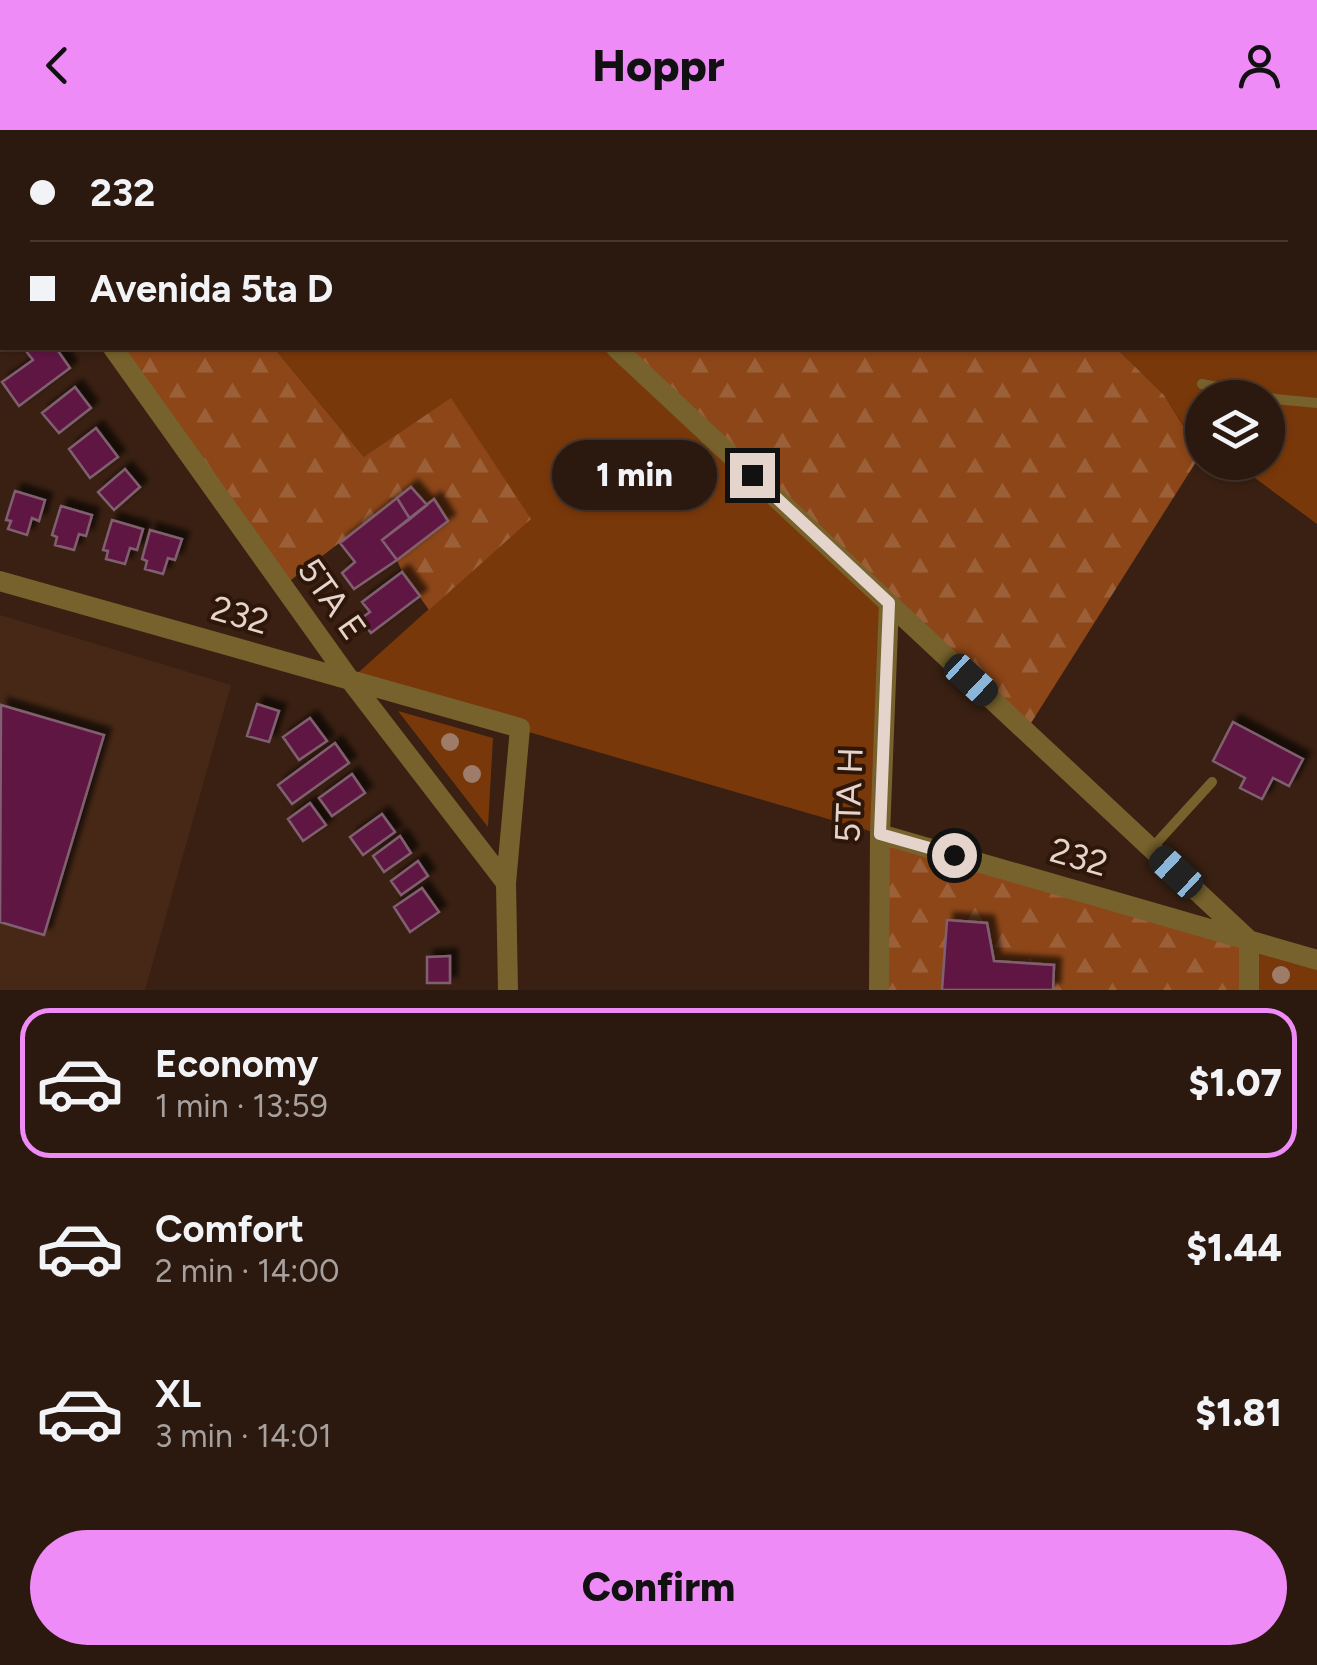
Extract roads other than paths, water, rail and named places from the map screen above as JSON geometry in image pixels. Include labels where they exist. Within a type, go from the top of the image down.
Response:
[{"type":"street","name":"5TA E","points":[[114,350],[350,680],[506,883]]},
{"type":"street","points":[[618,350],[1248,940],[1249,990]]},
{"type":"street","name":"232","points":[[0,580],[520,728],[506,883]]},
{"type":"street","name":"5TA H","points":[[878,990],[889,603]]},
{"type":"street","name":"232","points":[[880,834],[1317,960]]},
{"type":"street","points":[[506,883],[508,990]]},
{"type":"lane","points":[[1285,400],[1317,403]]},
{"type":"lane","points":[[1151,849],[1212,782]]}]
